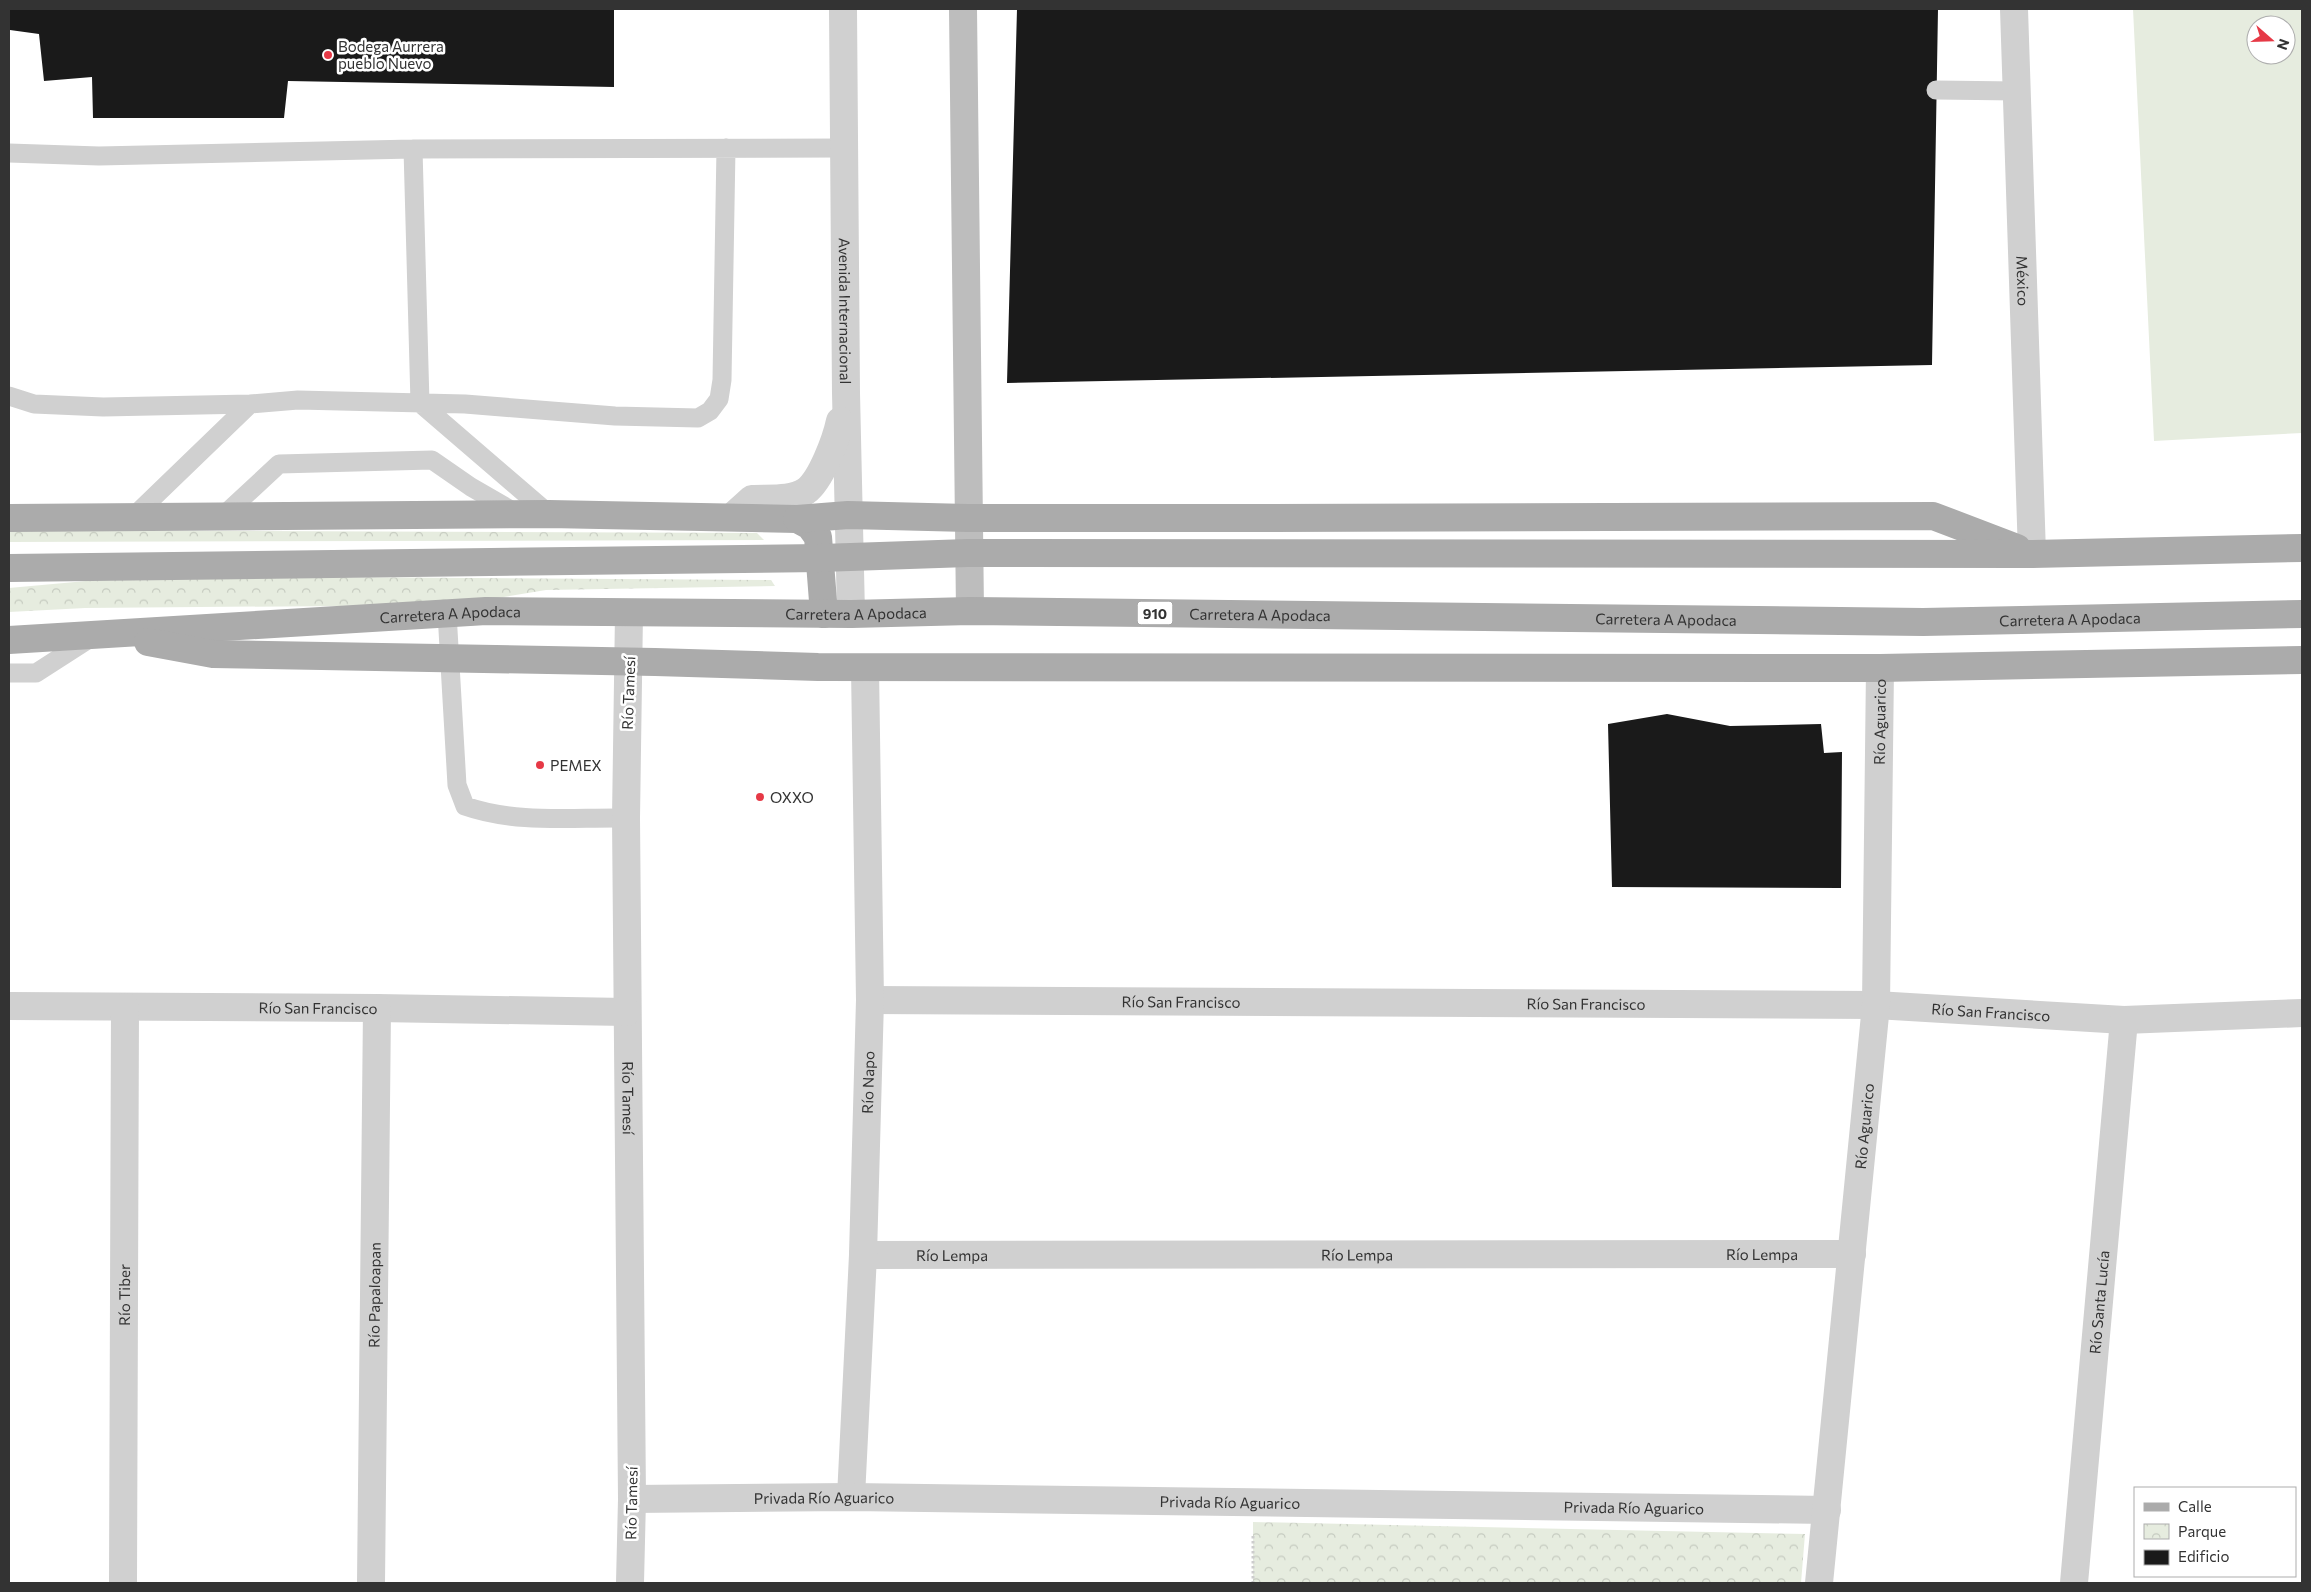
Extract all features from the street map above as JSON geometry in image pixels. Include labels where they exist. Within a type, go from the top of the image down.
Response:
[{"type":"main road","points":[[963,9],[970,611]]},
{"type":"main road","points":[[9,518],[549,514],[797,519],[848,515],[968,518],[1933,516],[2032,554]]},
{"type":"main road","points":[[797,519],[810,526],[818,536],[824,614]]},
{"type":"main road","points":[[9,568],[821,558],[968,554],[2032,554],[2302,548]]},
{"type":"main road","name":"Carretera A Apodaca","points":[[9,640],[486,611],[851,614],[970,611],[1923,622],[2302,614]]},
{"type":"main road","points":[[102,635],[213,654],[865,668],[1880,668],[2302,660]]},
{"type":"street","name":"Avenida Internacional","points":[[843,9],[846,393],[851,614]]},
{"type":"street","name":"México","points":[[2014,9],[2032,554]]},
{"type":"street","points":[[732,517],[752,499],[784,498],[806,491],[823,468],[837,435],[846,393]]},
{"type":"street","name":"Río Tamesí","points":[[630,613],[626,818],[632,1499],[630,1583]]},
{"type":"street","name":"Río Napo","points":[[851,1497],[863,1255],[870,1000],[865,668]]},
{"type":"street","name":"Río Aguarico","points":[[1819,1583],[1876,1005],[1880,668]]},
{"type":"street","name":"Río San Francisco","points":[[870,1000],[1876,1005],[2124,1020],[2302,1014]]},
{"type":"street","name":"Río San Francisco","points":[[9,1006],[377,1008],[627,1012]]},
{"type":"street","name":"Río Tiber","points":[[123,1583],[125,1007]]},
{"type":"street","name":"Río Papaloapan","points":[[371,1583],[377,1008]]},
{"type":"street","name":"Río Santa Lucía","points":[[2074,1583],[2124,1020]]},
{"type":"street","name":"Río Lempa","points":[[863,1255],[1852,1254]]},
{"type":"street","name":"Privada Río Aguarico","points":[[632,1499],[851,1497],[1826,1510]]},
{"type":"lane","points":[[1936,90],[2017,91]]},
{"type":"lane","points":[[9,396],[34,404],[103,407],[250,404],[298,400],[514,407],[615,416],[698,418],[710,411],[719,399],[722,380],[726,148]]},
{"type":"lane","points":[[9,153],[100,156],[413,149],[844,148]]},
{"type":"lane","points":[[413,149],[420,403],[549,514]]},
{"type":"lane","points":[[134,516],[250,404]]},
{"type":"lane","points":[[223,516],[279,464],[432,460],[471,487],[519,515]]},
{"type":"lane","points":[[447,613],[457,785],[465,806],[484,813],[511,817],[626,818]]},
{"type":"lane","points":[[9,673],[36,673],[102,635]]},
{"type":"path","points":[[1253,1531],[1253,1583]]},
{"type":"green space","points":[[2133,9],[2302,9],[2302,433],[2154,441]]},
{"type":"green space","points":[[9,530],[757,533],[764,540],[9,542]]},
{"type":"green space","points":[[332,577],[771,580],[775,586],[546,590],[456,605],[85,608],[9,612],[9,588],[97,580]]},
{"type":"green space","points":[[1253,1522],[1805,1534],[1801,1583],[1253,1583]]},
{"type":"building","name":"Bodega Aurrera pueblo Nuevo","points":[[10,9],[614,9],[614,87],[288,81],[284,118],[93,118],[92,77],[44,81],[39,34],[10,30]]},
{"type":"building","points":[[1017,9],[1938,9],[1932,365],[1007,383]]},
{"type":"building","points":[[1667,714],[1730,726],[1821,724],[1824,753],[1842,752],[1841,888],[1612,887],[1608,724]]},
{"type":"place","name":"Bodega Aurrera pueblo Nuevo","points":[[328,55]]},
{"type":"place","name":"PEMEX","points":[[540,765]]},
{"type":"place","name":"OXXO","points":[[760,797]]}]
